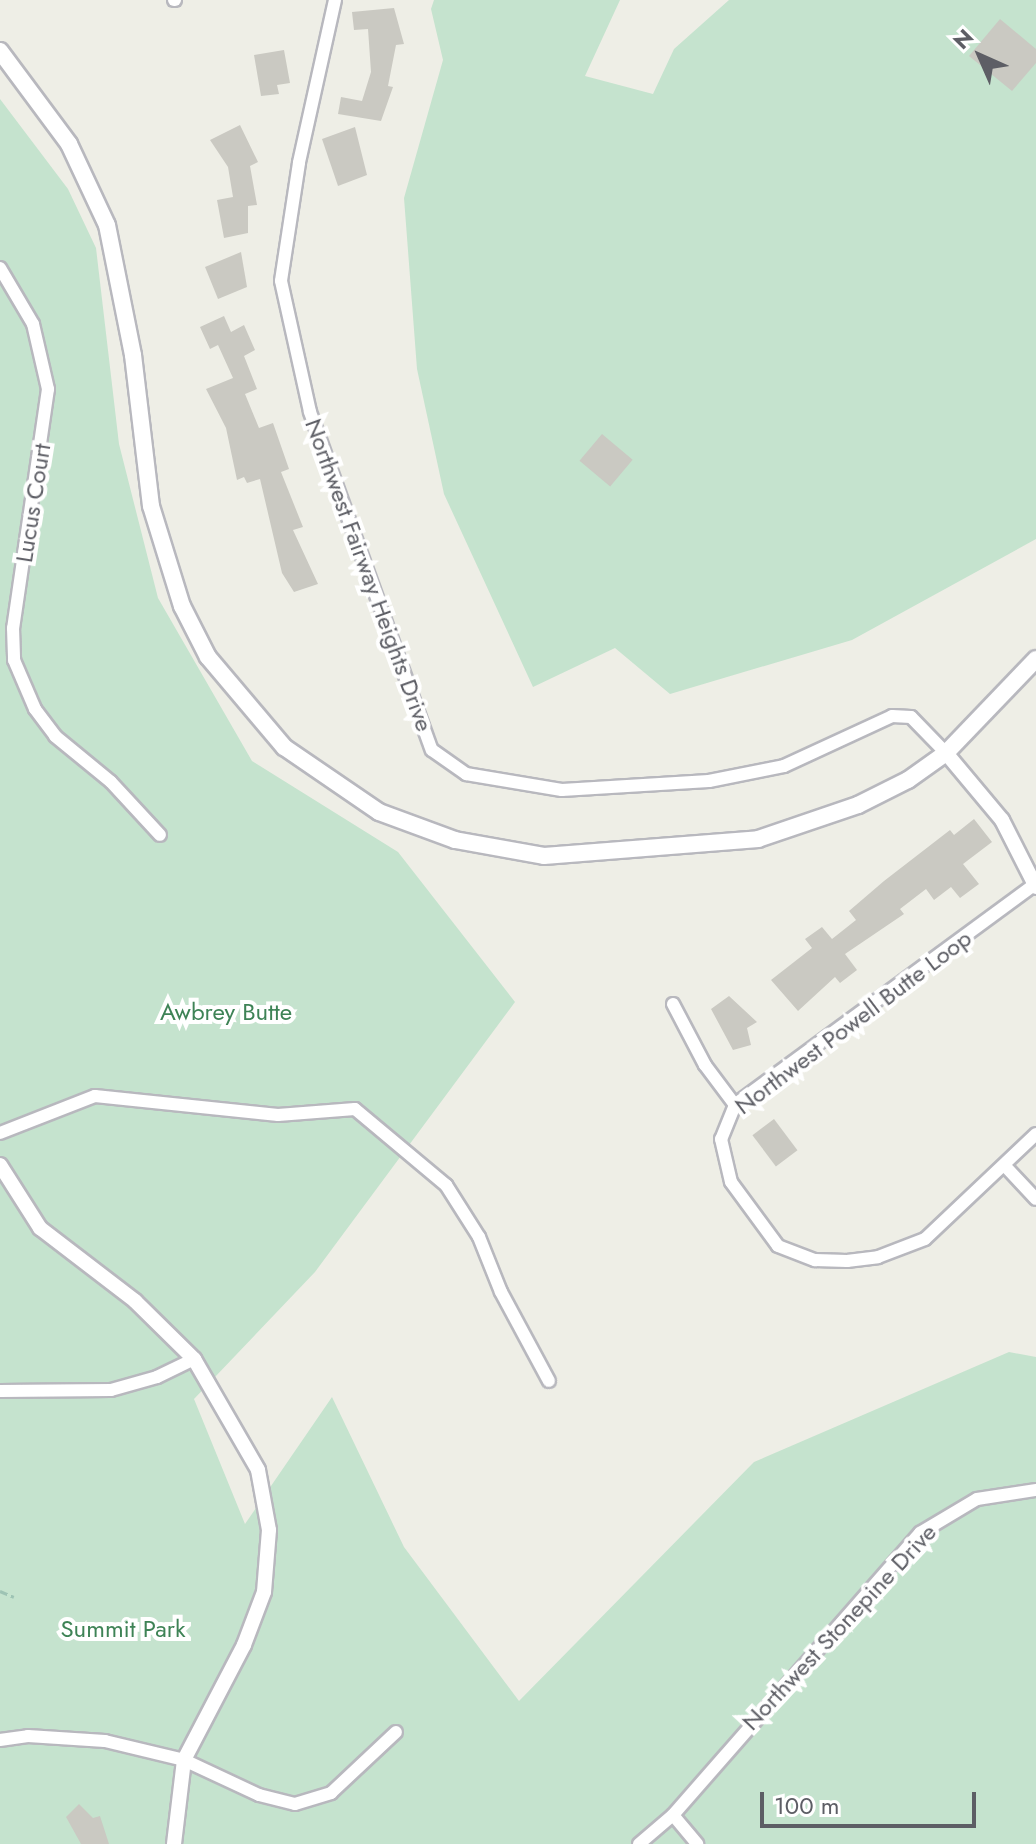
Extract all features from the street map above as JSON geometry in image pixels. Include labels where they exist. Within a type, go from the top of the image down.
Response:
[{"type":"main road","points":[[0,51],[69,144],[107,225],[133,355],[151,506],[182,606],[208,657],[243,704],[284,747],[330,782],[415,828],[544,856],[758,839],[858,805],[946,753],[1036,659]]},
{"type":"street","name":"Northwest Fairway Heights Drive","points":[[335,0],[299,163],[281,281],[310,412],[432,750],[466,774],[562,790],[709,781],[784,766],[892,716],[911,717],[946,753]]},
{"type":"street","name":"Lucus Court","points":[[0,268],[33,324],[48,389],[13,628],[14,660],[35,709],[55,736],[111,782],[160,835]]},
{"type":"street","points":[[946,753],[1002,820],[1035,886]]},
{"type":"street","name":"Northwest Powell Butte Loop","points":[[1035,886],[735,1105],[721,1139],[731,1182],[778,1246],[815,1260],[878,1257],[914,1245],[956,1215],[1036,1134]]},
{"type":"street","points":[[673,1004],[705,1065],[735,1105]]},
{"type":"street","points":[[0,1133],[95,1096],[278,1115],[355,1109],[446,1185],[479,1237],[501,1292],[549,1381]]},
{"type":"street","points":[[0,1165],[40,1228],[135,1301],[194,1359],[258,1470],[269,1530],[269,1567],[258,1613],[184,1760],[174,1844]]},
{"type":"street","points":[[1005,1166],[1036,1199]]},
{"type":"street","points":[[0,1391],[111,1390],[157,1377],[194,1359]]},
{"type":"street","name":"Northwest Stonepine Drive","points":[[639,1844],[673,1815],[920,1533],[977,1499],[1036,1490]]},
{"type":"street","points":[[0,1740],[28,1736],[105,1741],[184,1760],[259,1795],[295,1804],[331,1793],[396,1732]]},
{"type":"street","points":[[673,1815],[697,1844]]},
{"type":"path","points":[[0,1591],[14,1597]]},
{"type":"green space","points":[[434,0],[620,0],[585,76],[653,94],[674,49],[729,0],[1036,0],[1036,539],[852,640],[670,694],[615,648],[533,687],[444,494],[417,369],[404,198],[443,60],[431,9]]},
{"type":"green space","points":[[0,99],[68,189],[96,248],[119,444],[158,598],[252,761],[398,852],[515,1002],[315,1272],[194,1399],[245,1524],[332,1397],[404,1547],[519,1701],[754,1462],[1009,1352],[1036,1357],[1036,1844],[0,1844]]},
{"type":"building","points":[[394,8],[404,44],[396,45],[388,86],[393,87],[381,121],[338,114],[341,97],[362,101],[371,72],[368,29],[354,30],[352,12]]},
{"type":"building","points":[[1000,19],[1036,49],[1036,63],[1012,91],[969,56]]},
{"type":"building","points":[[284,50],[290,83],[277,85],[279,94],[261,96],[254,55]]},
{"type":"building","points":[[240,125],[258,162],[250,166],[257,205],[248,206],[248,233],[224,238],[217,200],[233,197],[228,167],[210,140]]},
{"type":"building","points":[[355,127],[367,175],[338,186],[322,139]]},
{"type":"building","points":[[241,252],[247,287],[218,299],[205,267]]},
{"type":"building","points":[[224,316],[231,332],[244,325],[255,350],[244,356],[257,389],[245,394],[259,428],[273,423],[289,469],[281,472],[303,527],[293,530],[318,584],[294,592],[282,573],[260,479],[247,483],[244,477],[237,480],[226,428],[206,389],[233,378],[218,345],[210,349],[200,327]]},
{"type":"building","points":[[602,434],[633,460],[610,487],[580,461]]},
{"type":"building","points":[[974,819],[992,842],[963,864],[979,884],[960,898],[951,887],[934,900],[926,889],[900,909],[904,914],[845,954],[857,970],[840,983],[835,977],[798,1011],[771,980],[812,948],[805,939],[822,927],[832,939],[856,920],[849,911],[884,881],[950,830],[954,835]]},
{"type":"building","points":[[729,996],[757,1022],[747,1028],[751,1045],[733,1050],[711,1009]]},
{"type":"building","points":[[774,1119],[797,1150],[776,1166],[752,1135]]},
{"type":"building","points":[[79,1804],[93,1818],[100,1816],[109,1844],[81,1844],[66,1817]]},
{"type":"park label","name":"Awbrey Butte","points":[[226,1012]]},
{"type":"park label","name":"Summit Park","points":[[123,1629]]}]
